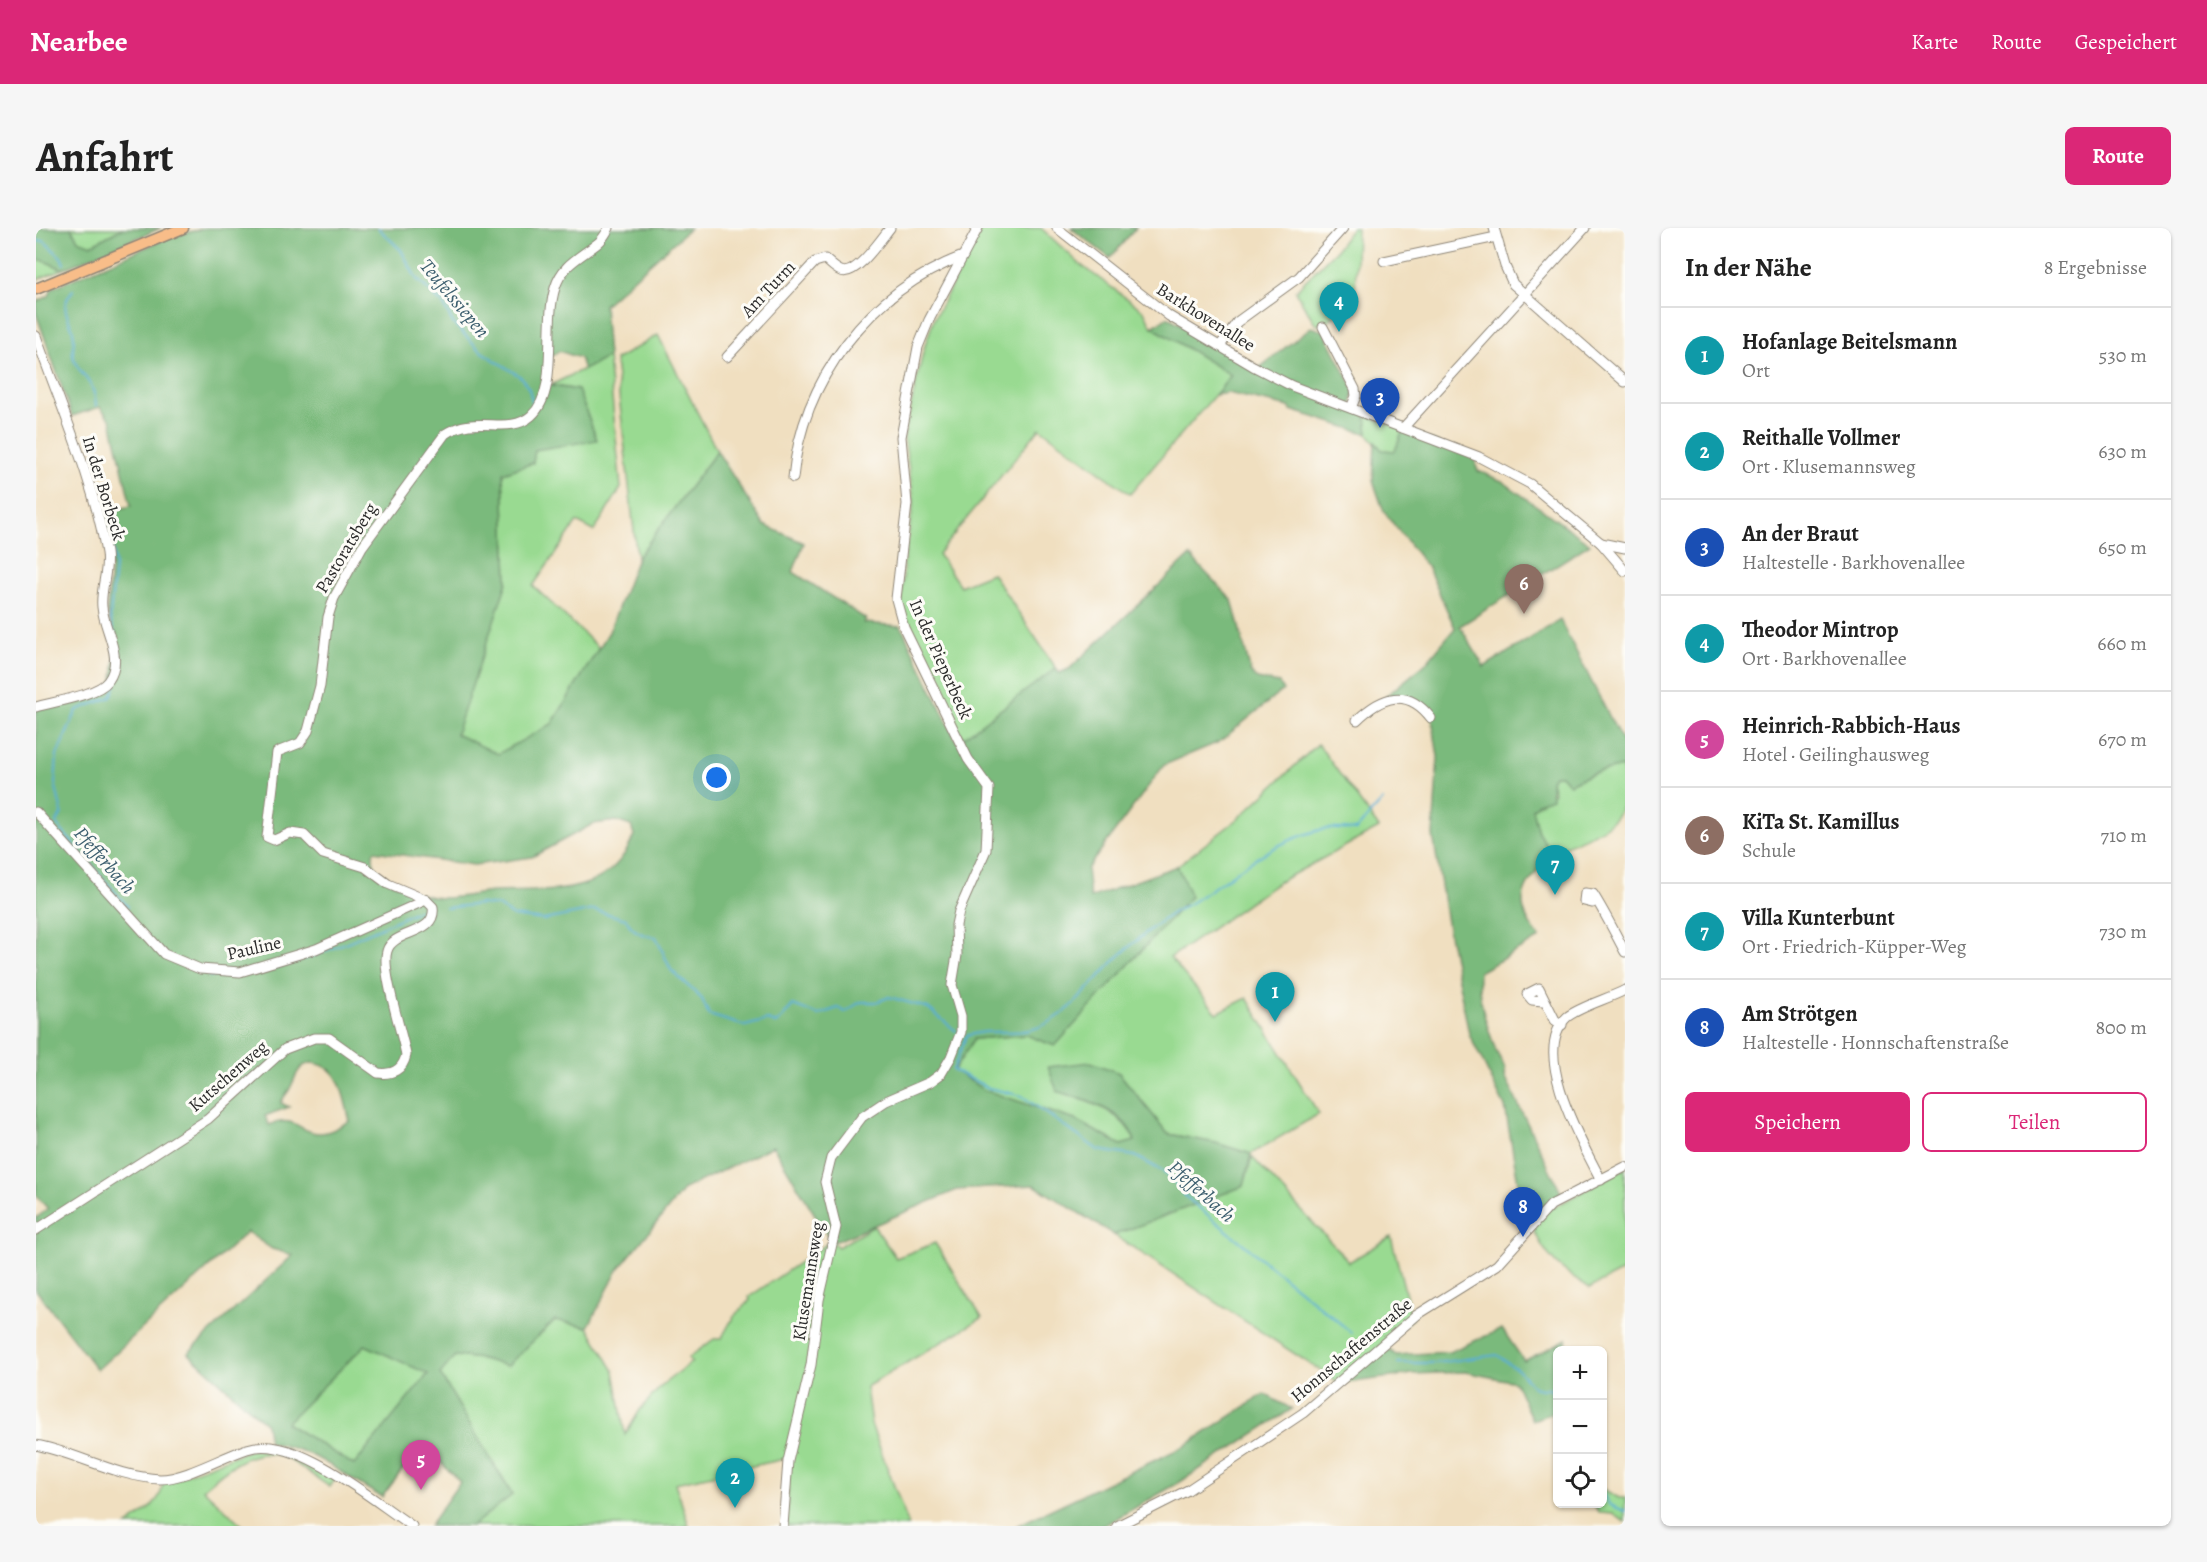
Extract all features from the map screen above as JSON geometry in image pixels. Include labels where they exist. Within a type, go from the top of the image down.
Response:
[{"type":"main road","points":[[36,289],[183,228]]},
{"type":"street","name":"Pastoratsberg","points":[[426,900],[388,884],[364,867],[323,854],[304,835],[290,833],[274,840],[267,837],[277,752],[300,743],[308,731],[320,686],[329,610],[362,547],[445,434],[458,426],[473,423],[514,425],[532,416],[548,389],[548,329],[556,285],[566,267],[600,242],[609,228]]},
{"type":"street","name":"Am Turm","points":[[727,357],[815,262],[825,260],[843,272],[854,270],[890,228]]},
{"type":"street","name":"In der Pieperbeck","points":[[956,925],[959,911],[986,850],[989,788],[968,759],[904,628],[896,599],[907,504],[901,437],[918,347],[929,320],[978,228]]},
{"type":"street","name":"Barkhovenallee","points":[[1057,228],[1153,305],[1292,386],[1506,470],[1537,489],[1601,543],[1625,571]]},
{"type":"street","points":[[1220,346],[1237,322],[1299,277],[1343,228]]},
{"type":"street","points":[[1403,428],[1585,228]]},
{"type":"street","points":[[1384,261],[1495,232],[1508,274],[1525,295],[1625,382]]},
{"type":"street","points":[[793,478],[801,427],[823,375],[836,355],[893,298],[945,263],[963,256]]},
{"type":"street","points":[[1323,327],[1355,389],[1356,396],[1352,408]]},
{"type":"street","name":"In der Borbeck","points":[[36,336],[100,524],[108,566],[102,608],[113,647],[114,661],[111,676],[102,687],[36,707]]},
{"type":"street","points":[[1601,543],[1625,548]]},
{"type":"street","points":[[1357,720],[1378,703],[1399,698],[1417,702],[1431,718]]},
{"type":"street","name":"Pauline","points":[[36,812],[164,954],[200,969],[240,972],[307,952],[426,900]]},
{"type":"street","points":[[1594,896],[1625,952]]},
{"type":"street","name":"Kutschenweg","points":[[36,1230],[208,1119],[285,1049],[314,1038],[329,1038],[372,1071],[384,1074],[398,1070],[405,1055],[386,955],[392,942],[429,922],[434,909],[426,900]]},
{"type":"street","name":"Klusemannsweg","points":[[783,1526],[788,1461],[811,1365],[819,1300],[836,1227],[825,1182],[831,1158],[862,1117],[886,1101],[930,1082],[941,1074],[951,1057],[962,1024],[952,985],[957,955],[956,925]]},
{"type":"street","points":[[1601,1180],[1571,1122],[1558,1086],[1554,1053],[1562,1025],[1569,1016],[1625,990]]},
{"type":"street","points":[[1543,1001],[1555,1020],[1562,1025]]},
{"type":"street","name":"Honnschaftenstraße","points":[[1117,1526],[1188,1490],[1303,1413],[1417,1315],[1497,1265],[1551,1205],[1625,1167]]},
{"type":"street","points":[[36,1445],[126,1472],[159,1479],[180,1474],[249,1448],[286,1448],[313,1461],[398,1523],[412,1526]]},
{"type":"green space","points":[[36,228],[71,228],[78,240],[91,245],[123,228],[161,228],[63,269],[42,260],[36,261]]},
{"type":"green space","points":[[71,228],[123,228],[91,245],[78,240]]},
{"type":"green space","points":[[205,228],[690,228],[604,305],[608,357],[584,370],[580,358],[559,351],[546,360],[546,385],[578,390],[597,440],[535,450],[533,463],[503,473],[507,582],[456,734],[498,754],[552,724],[609,632],[637,558],[717,451],[764,525],[804,543],[793,572],[866,619],[864,623],[901,626],[957,742],[1056,668],[1059,673],[1069,669],[1190,556],[1232,600],[1251,673],[1257,679],[1279,683],[1283,690],[1219,742],[1164,765],[1087,869],[1090,898],[1177,866],[1191,896],[1055,1046],[1026,1035],[974,1039],[954,1070],[984,1090],[1075,1120],[1121,1145],[1135,1141],[1123,1121],[1092,1103],[1057,1091],[1048,1067],[1091,1062],[1119,1073],[1168,1134],[1216,1143],[1251,1154],[1244,1186],[1114,1235],[1034,1185],[957,1190],[837,1241],[831,1241],[773,1146],[684,1189],[618,1270],[588,1327],[555,1320],[507,1366],[482,1359],[455,1356],[440,1374],[512,1495],[472,1526],[429,1526],[460,1482],[422,1444],[382,1497],[300,1450],[269,1443],[266,1424],[188,1353],[293,1255],[272,1249],[247,1232],[97,1370],[36,1290],[36,1218],[48,1209],[36,1195],[36,709],[104,691],[113,681],[116,645],[107,611],[111,566],[102,513],[131,506],[111,420],[100,407],[72,416],[36,313],[36,302],[49,296],[52,288],[172,236]],"holes":[[[616,821],[631,826],[634,835],[623,856],[610,871],[594,881],[576,887],[557,890],[494,892],[450,898],[434,897],[409,891],[397,885],[386,878],[373,861],[374,851],[474,865],[532,857],[593,824]],[[311,1063],[321,1065],[335,1076],[340,1083],[350,1121],[322,1133],[311,1132],[285,1121],[269,1125],[265,1116],[289,1107],[281,1103],[299,1070]],[[365,1345],[428,1374],[354,1465],[286,1423]]]},
{"type":"green space","points":[[982,228],[1041,228],[1081,265],[1144,311],[1152,327],[1232,375],[1130,494],[1040,428],[938,554],[960,586],[992,573],[1056,668],[963,739],[901,613],[904,562],[914,501],[904,437],[924,348],[934,319]]},
{"type":"green space","points":[[1071,228],[1136,228],[1110,258]]},
{"type":"green space","points":[[1352,228],[1357,228],[1355,298],[1324,324],[1316,325],[1295,291],[1336,250]]},
{"type":"green space","points":[[42,260],[63,269],[36,280],[36,261]]},
{"type":"green space","points":[[1168,317],[1258,369],[1311,327],[1324,331],[1354,389],[1351,407],[1366,415],[1368,434],[1291,410],[1289,407],[1228,393],[1216,395],[1231,375],[1152,327]]},
{"type":"green space","points":[[658,335],[717,451],[637,558],[615,360]]},
{"type":"green space","points":[[608,357],[621,488],[594,531],[577,522],[533,586],[599,648],[552,724],[498,755],[455,735],[507,582],[503,473],[533,463],[535,450],[578,390],[551,385]]},
{"type":"green space","points":[[1366,415],[1403,430],[1395,451],[1381,450],[1368,434]]},
{"type":"green space","points":[[1403,430],[1474,457],[1478,471],[1502,481],[1590,544],[1460,626],[1484,667],[1560,620],[1625,747],[1625,772],[1622,767],[1591,774],[1569,784],[1561,775],[1554,775],[1551,780],[1552,798],[1538,803],[1532,809],[1538,832],[1552,853],[1528,885],[1523,904],[1530,925],[1540,938],[1479,972],[1483,1012],[1504,1067],[1505,1077],[1563,1197],[1531,1223],[1519,1188],[1505,1107],[1469,1034],[1448,929],[1433,835],[1438,757],[1432,718],[1422,705],[1386,696],[1424,665],[1455,628],[1428,568],[1384,512],[1373,481],[1375,442],[1382,450],[1395,451]]},
{"type":"green space","points":[[1318,744],[1379,828],[1279,882],[1170,958],[1217,1013],[1247,998],[1319,1114],[1251,1154],[1216,1143],[1168,1134],[1119,1073],[1057,1091],[1102,1108],[1122,1121],[1135,1141],[1121,1145],[1075,1120],[984,1090],[954,1070],[974,1039],[1026,1035],[1191,897],[1177,866],[1238,819]]},
{"type":"green space","points":[[1622,767],[1625,790],[1623,804],[1618,815],[1610,824],[1552,853],[1538,832],[1531,809],[1554,793],[1551,780],[1554,775],[1561,775],[1569,784],[1591,774]]},
{"type":"green space","points":[[1252,1157],[1349,1262],[1391,1237],[1412,1318],[1339,1383],[1114,1235],[1244,1186]]},
{"type":"green space","points":[[1625,1168],[1625,1270],[1590,1288],[1555,1262],[1543,1247],[1532,1226],[1542,1214]]},
{"type":"green space","points":[[874,1226],[896,1258],[935,1243],[982,1318],[866,1387],[871,1424],[909,1526],[787,1526],[789,1458],[675,1483],[689,1526],[472,1526],[512,1494],[439,1374],[455,1356],[482,1359],[507,1366],[555,1320],[588,1327],[614,1371],[625,1435],[640,1410],[662,1385],[692,1362],[688,1358],[714,1339],[721,1339],[734,1316],[750,1300],[749,1297],[831,1241],[838,1247]]},
{"type":"green space","points":[[1502,1329],[1524,1361],[1553,1346],[1553,1413],[1532,1420],[1515,1382],[1466,1372],[1413,1374],[1340,1384],[1383,1345],[1396,1355],[1449,1352]]},
{"type":"green space","points":[[1567,1339],[1565,1346],[1553,1346]]},
{"type":"green space","points":[[365,1345],[429,1373],[354,1466],[286,1423]]},
{"type":"green space","points":[[1264,1394],[1292,1409],[1180,1482],[1103,1526],[1016,1526],[1185,1446]]},
{"type":"green space","points":[[284,1449],[336,1478],[330,1487],[284,1457],[257,1455],[237,1463],[203,1489],[243,1526],[126,1526],[155,1502],[163,1483],[250,1450]]},
{"type":"green space","points":[[1607,1491],[1619,1498],[1625,1498],[1625,1522],[1613,1514],[1600,1513],[1596,1508],[1607,1508]]},
{"type":"waterway","name":"Teufelssiepen","points":[[378,228],[401,250],[416,278],[443,304],[453,323],[482,352],[521,377],[529,389],[534,408]]},
{"type":"waterway","name":"Pfefferbach","points":[[36,241],[44,241],[61,257],[64,264]]},
{"type":"waterway","name":"Pfefferbach","points":[[73,290],[66,304],[74,338],[73,356],[78,368],[93,389],[96,406]]},
{"type":"waterway","name":"Pfefferbach","points":[[109,522],[115,567],[110,616],[122,666],[111,697],[77,710],[57,755],[55,783],[62,813],[56,824],[128,907]]},
{"type":"waterway","name":"Pfefferbach","points":[[1352,1333],[1186,1197],[1168,1174],[1135,1156],[1098,1150],[1022,1096],[989,1088],[953,1070],[966,1036],[988,1032],[1030,1030],[1053,1020],[1079,999],[1124,951],[1171,914],[1254,860],[1285,843],[1324,829],[1356,830],[1383,800]]},
{"type":"waterway","name":"Pfefferbach","points":[[446,908],[481,904],[498,906],[513,916],[544,920],[594,910],[626,919],[638,932],[656,937],[671,970],[702,999],[709,1015],[745,1026],[768,1020],[777,1024],[793,1005],[818,1015],[838,1008],[845,1012],[860,1002],[877,1002],[889,997],[928,1008],[956,1031]]},
{"type":"waterway","name":"Pfefferbach","points":[[209,976],[264,970],[291,963],[343,944],[419,910]]},
{"type":"waterway","name":"Pfefferbach","points":[[1398,1363],[1435,1363],[1497,1355],[1518,1370],[1533,1387],[1550,1389],[1553,1393]]},
{"type":"waterway","name":"Pfefferbach","points":[[1607,1500],[1610,1505],[1625,1511]]},
{"type":"place","name":"Theodor Mintrop","points":[[1339,332]]},
{"type":"place","name":"An der Braut","points":[[1380,428]]},
{"type":"place","name":"KiTa St. Kamillus","points":[[1524,614]]},
{"type":"place","name":"Villa Kunterbunt","points":[[1555,895]]},
{"type":"place","name":"Hofanlage Beitelsmann","points":[[1275,1022]]},
{"type":"place","name":"Am Strötgen","points":[[1523,1237]]},
{"type":"place","name":"Heinrich-Rabbich-Haus","points":[[421,1490]]},
{"type":"place","name":"Reithalle Vollmer","points":[[735,1508]]}]
